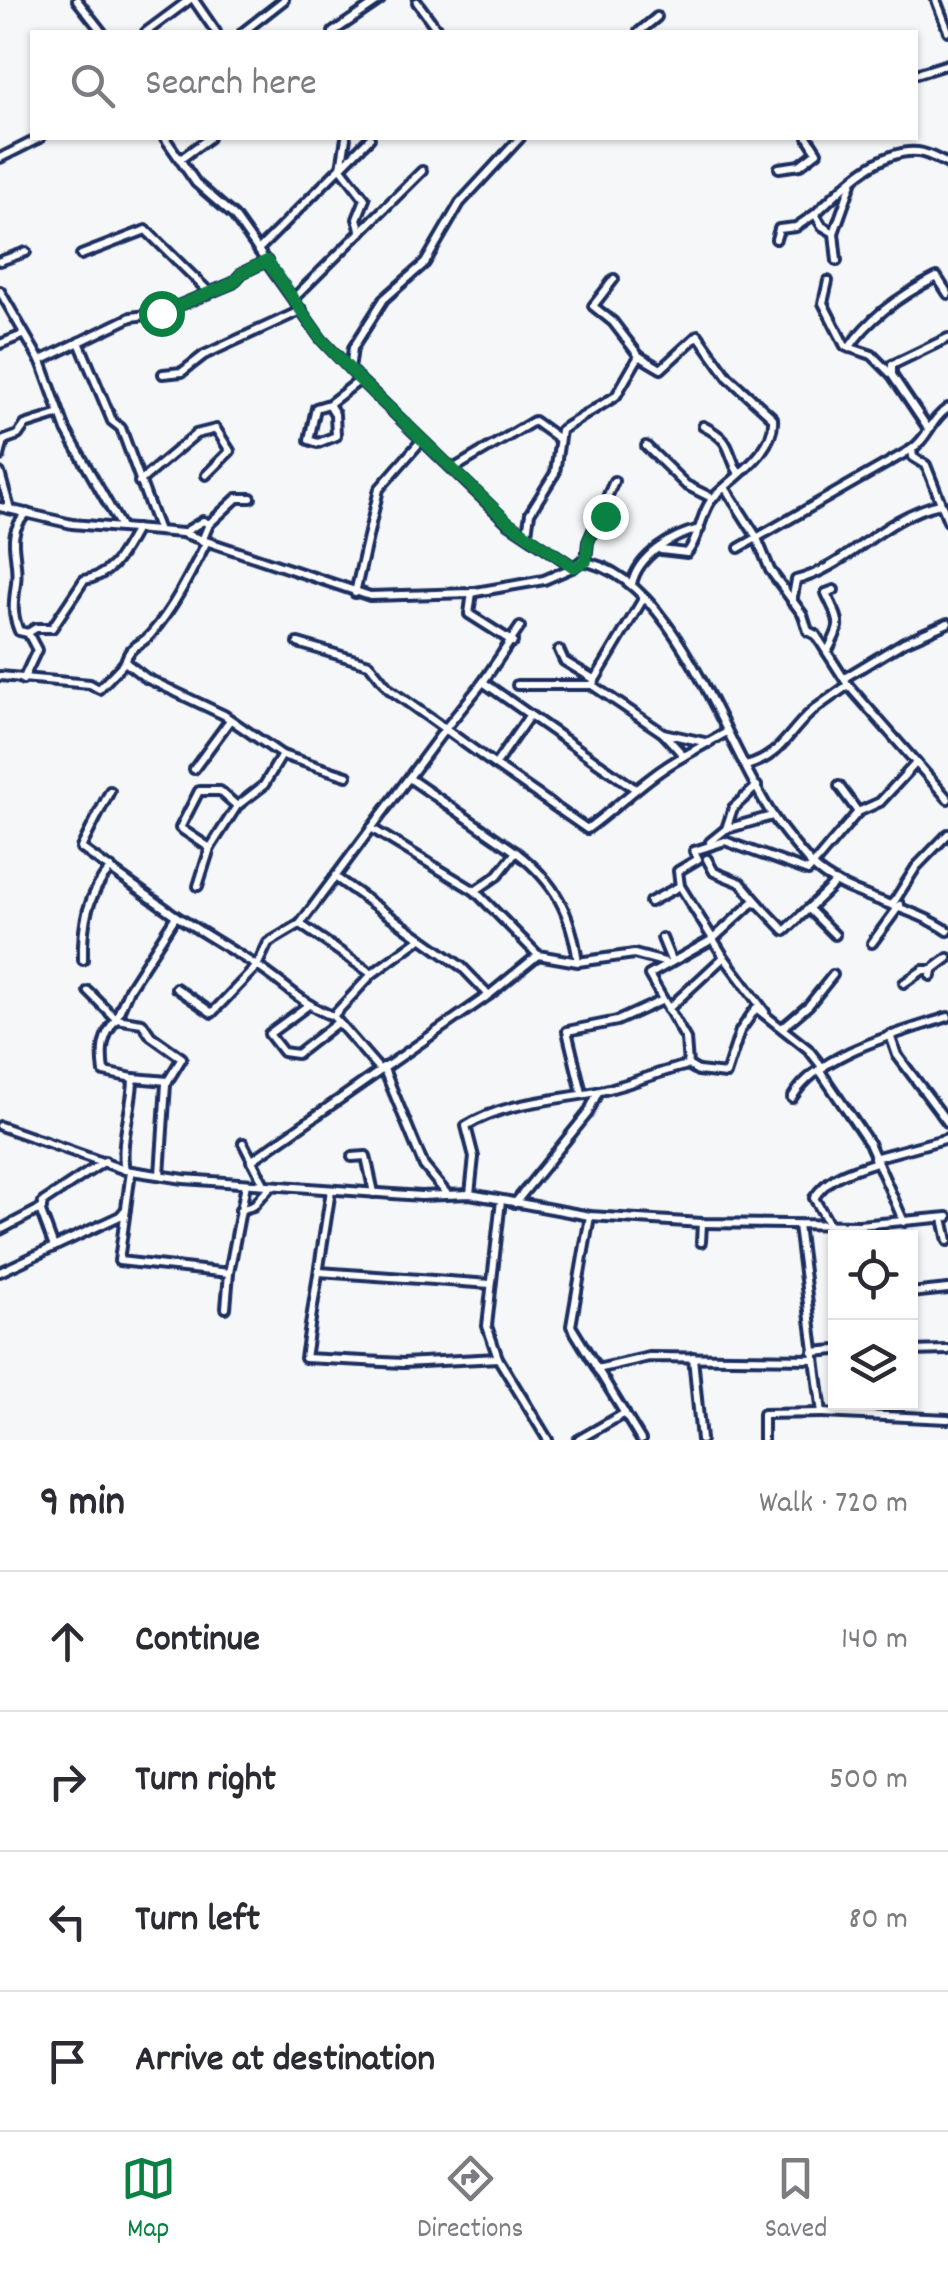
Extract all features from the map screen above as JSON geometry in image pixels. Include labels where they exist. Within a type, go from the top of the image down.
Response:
[{"type":"street","points":[[77,0],[100,30]]},
{"type":"street","points":[[149,30],[192,0],[214,30]]},
{"type":"street","points":[[245,30],[284,0]]},
{"type":"street","points":[[336,30],[380,0]]},
{"type":"street","points":[[936,0],[948,31]]},
{"type":"street","points":[[416,2],[437,30]]},
{"type":"street","points":[[641,30],[657,17]]},
{"type":"street","points":[[918,73],[948,64]]},
{"type":"street","points":[[0,158],[36,140]]},
{"type":"street","points":[[167,140],[196,183],[234,216],[321,339],[360,380],[508,522],[574,567]]},
{"type":"street","points":[[182,158],[206,140]]},
{"type":"street","points":[[346,140],[341,168],[365,199],[356,218],[360,232]]},
{"type":"street","points":[[259,249],[368,140]]},
{"type":"street","points":[[350,369],[353,348],[384,300],[425,263],[460,203],[518,140]]},
{"type":"street","points":[[778,168],[800,165],[817,152],[809,140]]},
{"type":"street","points":[[776,239],[780,229],[796,227],[815,214],[870,167],[920,152],[948,164]]},
{"type":"street","points":[[294,298],[422,171]]},
{"type":"street","points":[[837,261],[834,233],[853,180]]},
{"type":"street","points":[[815,214],[822,226],[834,233]]},
{"type":"street","points":[[81,255],[146,230],[210,293]]},
{"type":"street","points":[[0,261],[26,252]]},
{"type":"street","points":[[40,361],[131,317],[161,313],[210,293],[267,261]]},
{"type":"street","points":[[849,348],[859,333],[917,287],[937,277],[948,294]]},
{"type":"street","points":[[614,279],[593,306],[614,322],[639,356],[661,368],[698,335],[728,377],[773,418],[774,430],[766,448],[726,490],[712,498],[687,554]]},
{"type":"street","points":[[828,281],[823,304],[849,348],[872,354],[892,375],[928,427]]},
{"type":"street","points":[[0,291],[40,361],[60,414],[120,526]]},
{"type":"street","points":[[163,374],[182,372],[204,355],[302,310]]},
{"type":"street","points":[[0,344],[23,335]]},
{"type":"street","points":[[892,375],[892,365],[948,338]]},
{"type":"street","points":[[79,342],[112,421],[120,428],[159,531]]},
{"type":"street","points":[[527,533],[530,512],[555,473],[560,430],[616,396],[639,356]]},
{"type":"street","points":[[329,404],[336,414],[336,436],[318,443],[309,440],[316,408],[329,404],[360,380]]},
{"type":"street","points":[[739,548],[924,441],[928,427],[948,408]]},
{"type":"street","points":[[0,456],[4,440],[18,435],[25,426],[60,414]]},
{"type":"street","points":[[452,469],[534,421],[560,439]]},
{"type":"street","points":[[703,426],[720,434],[731,447],[739,474]]},
{"type":"street","points":[[139,482],[196,434],[216,430],[230,451],[206,475]]},
{"type":"street","points":[[355,592],[378,488],[421,441]]},
{"type":"street","points":[[646,446],[686,485],[712,498]]},
{"type":"street","points":[[912,449],[912,457],[926,465],[948,521]]},
{"type":"street","points":[[0,473],[10,509]]},
{"type":"street","points":[[586,561],[588,542],[614,481]]},
{"type":"street","points":[[726,490],[756,536],[757,548],[804,615],[808,631],[816,635],[847,681],[948,798]]},
{"type":"street","points":[[0,676],[90,684],[100,689],[125,662],[135,643],[150,636],[172,605],[209,524],[238,498],[251,498]]},
{"type":"street","points":[[792,602],[796,580],[825,567],[915,510],[940,504]]},
{"type":"street","points":[[0,507],[72,524],[182,533],[370,596],[472,592],[544,580],[586,561]]},
{"type":"street","points":[[27,513],[17,523],[12,540],[17,581],[11,597],[19,631],[28,633],[36,628],[52,628],[84,580],[101,577],[114,566],[136,529]]},
{"type":"street","points":[[182,533],[203,521],[209,524]]},
{"type":"street","points":[[632,584],[642,563],[673,536],[701,528]]},
{"type":"street","points":[[661,550],[696,557]]},
{"type":"street","points":[[586,561],[632,584],[675,633],[772,816],[814,868],[836,882],[897,904],[948,931]]},
{"type":"street","points":[[827,652],[840,628],[840,618],[826,593],[834,590]]},
{"type":"street","points":[[472,592],[469,614],[514,642]]},
{"type":"street","points":[[592,681],[644,599]]},
{"type":"street","points":[[745,766],[765,761],[792,738],[805,717],[847,681],[904,642],[948,623]]},
{"type":"street","points":[[176,988],[212,1013],[257,966],[268,943],[300,924],[514,642],[520,627]]},
{"type":"street","points":[[23,680],[37,650],[28,633]]},
{"type":"street","points":[[298,643],[369,664],[389,689],[587,829],[608,817],[634,788],[726,732]]},
{"type":"street","points":[[559,650],[564,662]]},
{"type":"street","points":[[552,658],[564,662],[663,733],[684,756]]},
{"type":"street","points":[[125,662],[146,678],[230,720],[282,755],[347,776]]},
{"type":"street","points":[[517,685],[592,681]]},
{"type":"street","points":[[483,682],[634,788]]},
{"type":"street","points":[[495,765],[529,716]]},
{"type":"street","points":[[194,769],[230,720]]},
{"type":"street","points":[[663,733],[709,743]]},
{"type":"street","points":[[198,886],[210,848],[237,806],[264,785],[282,755]]},
{"type":"street","points":[[726,829],[733,808],[756,785],[765,761]]},
{"type":"street","points":[[814,868],[858,812],[880,802],[916,763]]},
{"type":"street","points":[[409,778],[538,869],[572,920],[578,962]]},
{"type":"street","points":[[839,786],[858,812]]},
{"type":"street","points":[[210,848],[180,828],[198,790],[220,791],[237,806]]},
{"type":"street","points":[[110,791],[82,848],[176,916],[295,991],[307,1006],[335,1019],[381,1068],[424,1166],[448,1195]]},
{"type":"street","points":[[772,816],[726,829],[694,851],[698,859],[678,871],[680,886],[724,957],[765,1012],[821,1070],[849,1111],[904,1222]]},
{"type":"street","points":[[371,828],[401,842],[410,852],[475,890],[538,955],[578,962],[622,954],[668,961]]},
{"type":"street","points":[[872,942],[916,867],[948,834]]},
{"type":"street","points":[[710,843],[724,841],[795,868],[814,868]]},
{"type":"street","points":[[475,890],[498,875],[516,852]]},
{"type":"street","points":[[707,860],[714,872],[741,883],[784,931],[836,882]]},
{"type":"street","points":[[83,960],[83,936],[93,888],[111,868]]},
{"type":"street","points":[[334,876],[462,967],[489,995]]},
{"type":"street","points":[[650,902],[680,886]]},
{"type":"street","points":[[649,974],[713,939],[752,903],[759,904]]},
{"type":"street","points":[[810,910],[835,935]]},
{"type":"street","points":[[168,1081],[104,1072],[101,1052],[106,1032],[129,989],[176,916]]},
{"type":"street","points":[[300,924],[372,974]]},
{"type":"street","points":[[307,1006],[269,1034],[283,1052],[297,1054],[335,1019],[372,974],[422,938]]},
{"type":"street","points":[[662,938],[668,961]]},
{"type":"street","points":[[251,1160],[489,995],[538,955]]},
{"type":"street","points":[[640,956],[686,1038],[688,1065]]},
{"type":"street","points":[[668,1010],[724,957]]},
{"type":"street","points":[[904,983],[913,975],[932,973],[948,958]]},
{"type":"street","points":[[782,1028],[809,1005],[833,974]]},
{"type":"street","points":[[88,991],[116,1019],[142,1023],[151,1036],[178,1052],[179,1065],[168,1081],[160,1175]]},
{"type":"street","points":[[582,1093],[567,1030],[617,1021],[663,1000]]},
{"type":"street","points":[[688,1065],[698,1072],[726,1074],[747,1018],[756,1008],[765,1012]]},
{"type":"street","points":[[792,1098],[821,1070],[890,1035],[948,1018]]},
{"type":"street","points":[[890,1035],[897,1055],[948,1124]]},
{"type":"street","points":[[470,1194],[474,1157],[466,1126],[516,1105],[598,1092],[688,1065]]},
{"type":"street","points":[[132,1078],[135,1096],[123,1154],[128,1170],[118,1261],[229,1273]]},
{"type":"street","points":[[515,1203],[588,1113],[598,1092]]},
{"type":"street","points":[[0,1126],[128,1170],[160,1175],[374,1193],[470,1194],[590,1216],[798,1225],[945,1218],[948,1241]]},
{"type":"street","points":[[830,1224],[814,1198],[831,1178],[948,1138]]},
{"type":"street","points":[[243,1144],[268,1185]]},
{"type":"street","points":[[352,1158],[366,1156],[374,1193]]},
{"type":"street","points":[[0,1230],[42,1208],[51,1196],[105,1161]]},
{"type":"street","points":[[226,1308],[246,1183]]},
{"type":"street","points":[[240,1210],[253,1206],[268,1185]]},
{"type":"street","points":[[331,1190],[306,1358],[403,1363],[498,1358]]},
{"type":"street","points":[[501,1200],[487,1326],[498,1358],[548,1440]]},
{"type":"street","points":[[42,1208],[54,1247]]},
{"type":"street","points":[[0,1272],[120,1216],[126,1208]]},
{"type":"street","points":[[590,1216],[571,1326],[641,1440]]},
{"type":"street","points":[[701,1242],[702,1222]]},
{"type":"street","points":[[798,1225],[822,1413]]},
{"type":"street","points":[[860,1225],[860,1230]]},
{"type":"street","points":[[318,1272],[491,1284]]},
{"type":"street","points":[[918,1293],[948,1288]]},
{"type":"street","points":[[918,1351],[948,1350]]},
{"type":"street","points":[[598,1369],[650,1357],[828,1352]]},
{"type":"street","points":[[693,1357],[701,1440]]},
{"type":"street","points":[[578,1440],[625,1414]]},
{"type":"street","points":[[763,1440],[764,1414],[948,1419]]},
{"type":"route","points":[[161,313],[233,283],[242,273],[267,261],[321,339],[508,522],[574,567],[580,560],[586,561],[588,542],[601,513],[605,516]]}]
